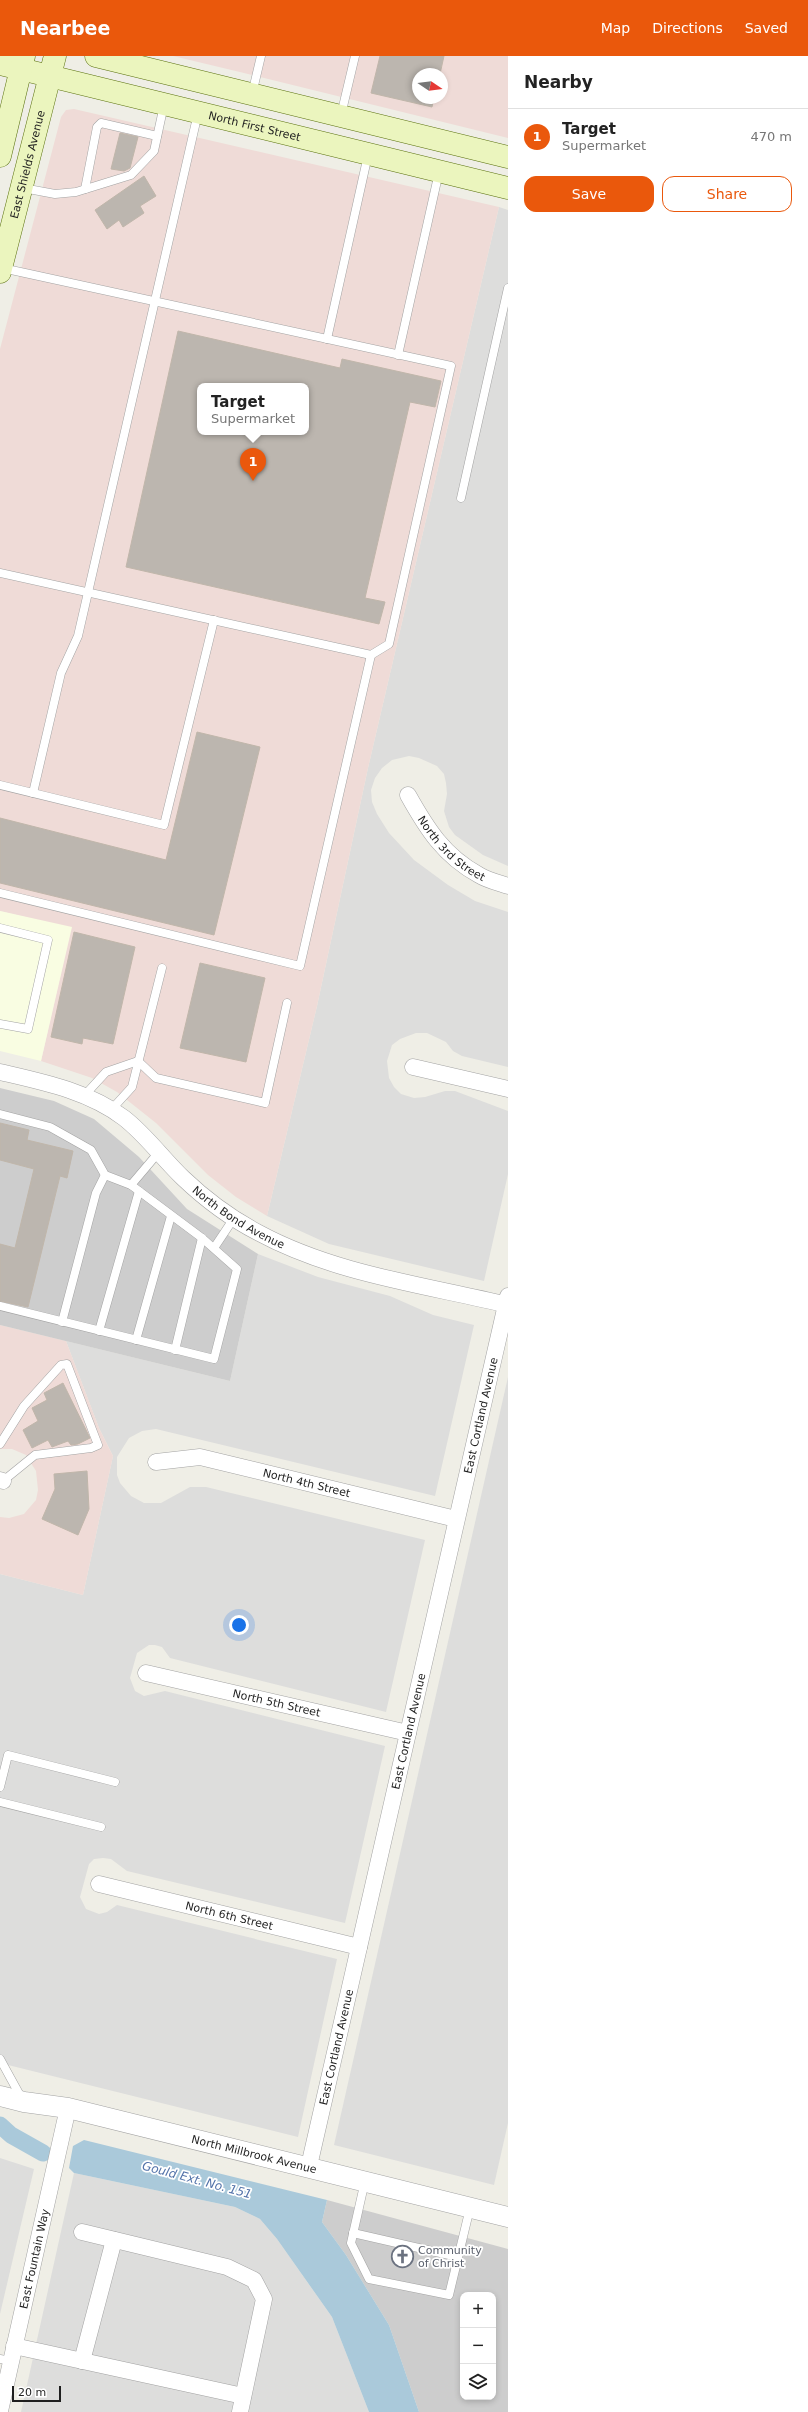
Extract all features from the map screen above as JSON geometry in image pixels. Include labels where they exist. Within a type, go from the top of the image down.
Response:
[{"type":"main road","points":[[96,56],[508,157]]},
{"type":"main road","points":[[0,156],[15,63]]},
{"type":"main road","name":"North First Street","points":[[15,63],[53,66],[164,104],[508,188]]},
{"type":"main road","name":"East Shields Avenue","points":[[1,270],[53,66]]},
{"type":"main road","points":[[369,154],[376,145],[382,143],[462,161],[482,151]]},
{"type":"street","name":"North 3rd Street","points":[[408,795],[427,830],[448,853],[479,876],[508,886]]},
{"type":"street","points":[[413,1067],[508,1089]]},
{"type":"street","name":"North Bond Avenue","points":[[0,1072],[58,1086],[84,1096],[124,1118],[183,1178],[234,1218],[259,1233],[325,1261],[352,1269],[507,1302]]},
{"type":"street","name":"East Cortland Avenue","points":[[309,2166],[456,1519],[507,1302]]},
{"type":"street","name":"North 4th Street","points":[[156,1462],[200,1457],[456,1519]]},
{"type":"street","name":"North 5th Street","points":[[146,1673],[408,1733]]},
{"type":"street","name":"North 6th Street","points":[[99,1884],[359,1947]]},
{"type":"street","name":"North Millbrook Avenue","points":[[0,2096],[24,2102],[68,2108],[309,2166],[508,2217]]},
{"type":"street","name":"East Fountain Way","points":[[0,2410],[8,2355],[68,2108]]},
{"type":"street","points":[[82,2232],[227,2266],[254,2280],[264,2298],[240,2412]]},
{"type":"street","points":[[82,2361],[114,2240]]},
{"type":"street","points":[[8,2355],[82,2361],[243,2396]]},
{"type":"lane","points":[[252,94],[261,56]]},
{"type":"lane","points":[[341,116],[355,56]]},
{"type":"lane","points":[[23,188],[55,194],[85,189],[131,175],[154,151],[164,104]]},
{"type":"lane","points":[[33,793],[61,673],[78,636],[198,112]]},
{"type":"lane","points":[[85,189],[97,127],[101,124],[157,136]]},
{"type":"lane","points":[[327,339],[369,154]]},
{"type":"lane","points":[[398,355],[439,171]]},
{"type":"lane","points":[[0,573],[371,655],[389,644],[451,366],[155,301],[1,270]]},
{"type":"lane","points":[[460,498],[508,288]]},
{"type":"lane","points":[[0,785],[164,825],[214,620]]},
{"type":"lane","points":[[0,893],[300,966],[371,655]]},
{"type":"lane","points":[[0,928],[48,940],[28,1029],[0,1024]]},
{"type":"lane","points":[[111,1110],[132,1087],[162,968]]},
{"type":"lane","points":[[138,1061],[156,1078],[265,1103],[287,1003]]},
{"type":"lane","points":[[84,1096],[106,1072],[138,1061]]},
{"type":"lane","points":[[0,1114],[50,1127],[92,1150],[105,1175],[131,1185],[202,1238],[237,1269],[214,1360],[0,1306]]},
{"type":"lane","points":[[131,1185],[159,1152]]},
{"type":"lane","points":[[62,1322],[96,1193],[105,1175]]},
{"type":"lane","points":[[99,1331],[139,1192]]},
{"type":"lane","points":[[136,1340],[171,1216]]},
{"type":"lane","points":[[214,1248],[234,1218]]},
{"type":"lane","points":[[175,1350],[202,1238]]},
{"type":"lane","points":[[0,1444],[24,1406],[61,1365],[67,1364],[98,1445],[91,1448],[35,1455],[2,1481]]},
{"type":"lane","points":[[0,1787],[4,1754],[115,1782]]},
{"type":"lane","points":[[0,1802],[101,1827]]},
{"type":"lane","points":[[0,2059],[24,2102]]},
{"type":"lane","points":[[365,2181],[351,2243],[369,2279],[449,2295],[470,2208]]},
{"type":"lane","points":[[353,2233],[458,2257]]},
{"type":"shaded area","points":[[173,56],[508,56],[508,138],[244,73]]},
{"type":"shaded area","points":[[74,109],[499,207],[368,768],[317,1006],[267,1216],[236,1197],[208,1175],[156,1123],[117,1092],[92,1078],[41,1061],[71,928],[0,911],[0,349],[61,117],[66,110]]},
{"type":"shaded area","points":[[499,207],[508,210],[508,866],[483,855],[455,835],[449,827],[444,811],[447,794],[446,783],[444,774],[437,766],[419,758],[409,756],[392,760],[382,768],[375,778],[371,790],[372,802],[377,814],[389,833],[414,860],[448,885],[475,901],[508,912],[508,1067],[462,1056],[453,1051],[446,1042],[427,1033],[416,1033],[400,1039],[392,1045],[387,1061],[389,1078],[394,1087],[401,1094],[414,1098],[425,1097],[445,1091],[455,1091],[508,1111],[508,1174],[484,1281],[329,1244],[267,1216],[317,1006],[368,768]]},
{"type":"shaded area","points":[[0,911],[72,927],[41,1061],[0,1051]]},
{"type":"shaded area","points":[[0,1088],[54,1101],[94,1119],[139,1157],[187,1209],[258,1254],[230,1381],[0,1325]]},
{"type":"shaded area","points":[[258,1254],[318,1277],[390,1296],[433,1315],[474,1325],[435,1496],[156,1429],[142,1431],[129,1438],[117,1457],[117,1475],[120,1483],[131,1496],[144,1503],[161,1503],[190,1487],[206,1487],[425,1540],[386,1712],[170,1658],[162,1647],[155,1645],[149,1645],[137,1653],[130,1678],[135,1691],[144,1696],[165,1691],[385,1746],[345,1923],[127,1871],[111,1859],[103,1858],[94,1859],[89,1864],[80,1897],[86,1909],[99,1914],[107,1912],[117,1905],[337,1959],[298,2137],[0,2063],[0,1574],[83,1595],[113,1456],[99,1428],[66,1341],[230,1381]]},
{"type":"shaded area","points":[[0,1325],[66,1341],[99,1428],[113,1456],[83,1595],[0,1574],[0,1517],[9,1518],[24,1514],[36,1500],[38,1490],[36,1471],[26,1455],[12,1449],[0,1449]]},
{"type":"shaded area","points":[[508,1377],[508,2123],[494,2185],[334,2145]]},
{"type":"shaded area","points":[[0,2158],[34,2169],[0,2314]]},
{"type":"shaded area","points":[[74,2173],[235,2207],[260,2219],[277,2239],[332,2317],[369,2412],[21,2412]]},
{"type":"shaded area","points":[[327,2200],[508,2249],[508,2412],[419,2412],[389,2325],[346,2255],[322,2222]]},
{"type":"water","points":[[84,2140],[327,2200],[322,2222],[346,2255],[389,2325],[419,2412],[369,2412],[332,2317],[277,2239],[260,2219],[235,2207],[74,2173],[69,2168],[73,2146]]},
{"type":"building","points":[[380,56],[444,56],[441,68],[412,68],[412,102],[371,93]]},
{"type":"building","points":[[419,104],[433,104],[432,107]]},
{"type":"building","points":[[120,133],[138,137],[130,168],[124,171],[111,169]]},
{"type":"building","points":[[144,176],[156,196],[140,206],[144,213],[123,227],[119,220],[107,229],[95,210]]},
{"type":"building","points":[[178,331],[340,368],[342,359],[441,381],[435,407],[410,402],[365,598],[385,602],[379,624],[126,567]]},
{"type":"building","points":[[197,732],[260,747],[214,935],[0,883],[0,818],[166,860]]},
{"type":"building","points":[[74,932],[135,947],[113,1044],[83,1038],[82,1044],[51,1037]]},
{"type":"building","points":[[200,963],[265,978],[246,1062],[180,1048]]},
{"type":"building","points":[[0,1123],[29,1130],[27,1140],[73,1151],[67,1178],[60,1176],[28,1307],[0,1301],[0,1244],[15,1248],[34,1169],[0,1160]]},
{"type":"building","points":[[63,1383],[90,1438],[78,1444],[71,1445],[68,1441],[52,1447],[48,1440],[32,1448],[23,1430],[38,1421],[32,1408],[47,1400],[44,1393]]},
{"type":"building","points":[[87,1471],[89,1509],[78,1535],[42,1519],[55,1489],[54,1474]]},
{"type":"waterway","name":"Gould Ext. No. 151","points":[[0,2125],[11,2135],[43,2153]]},
{"type":"place","name":"Target","points":[[253,481]]},
{"type":"place","name":"Community of Christ","points":[[403,2256]]}]
